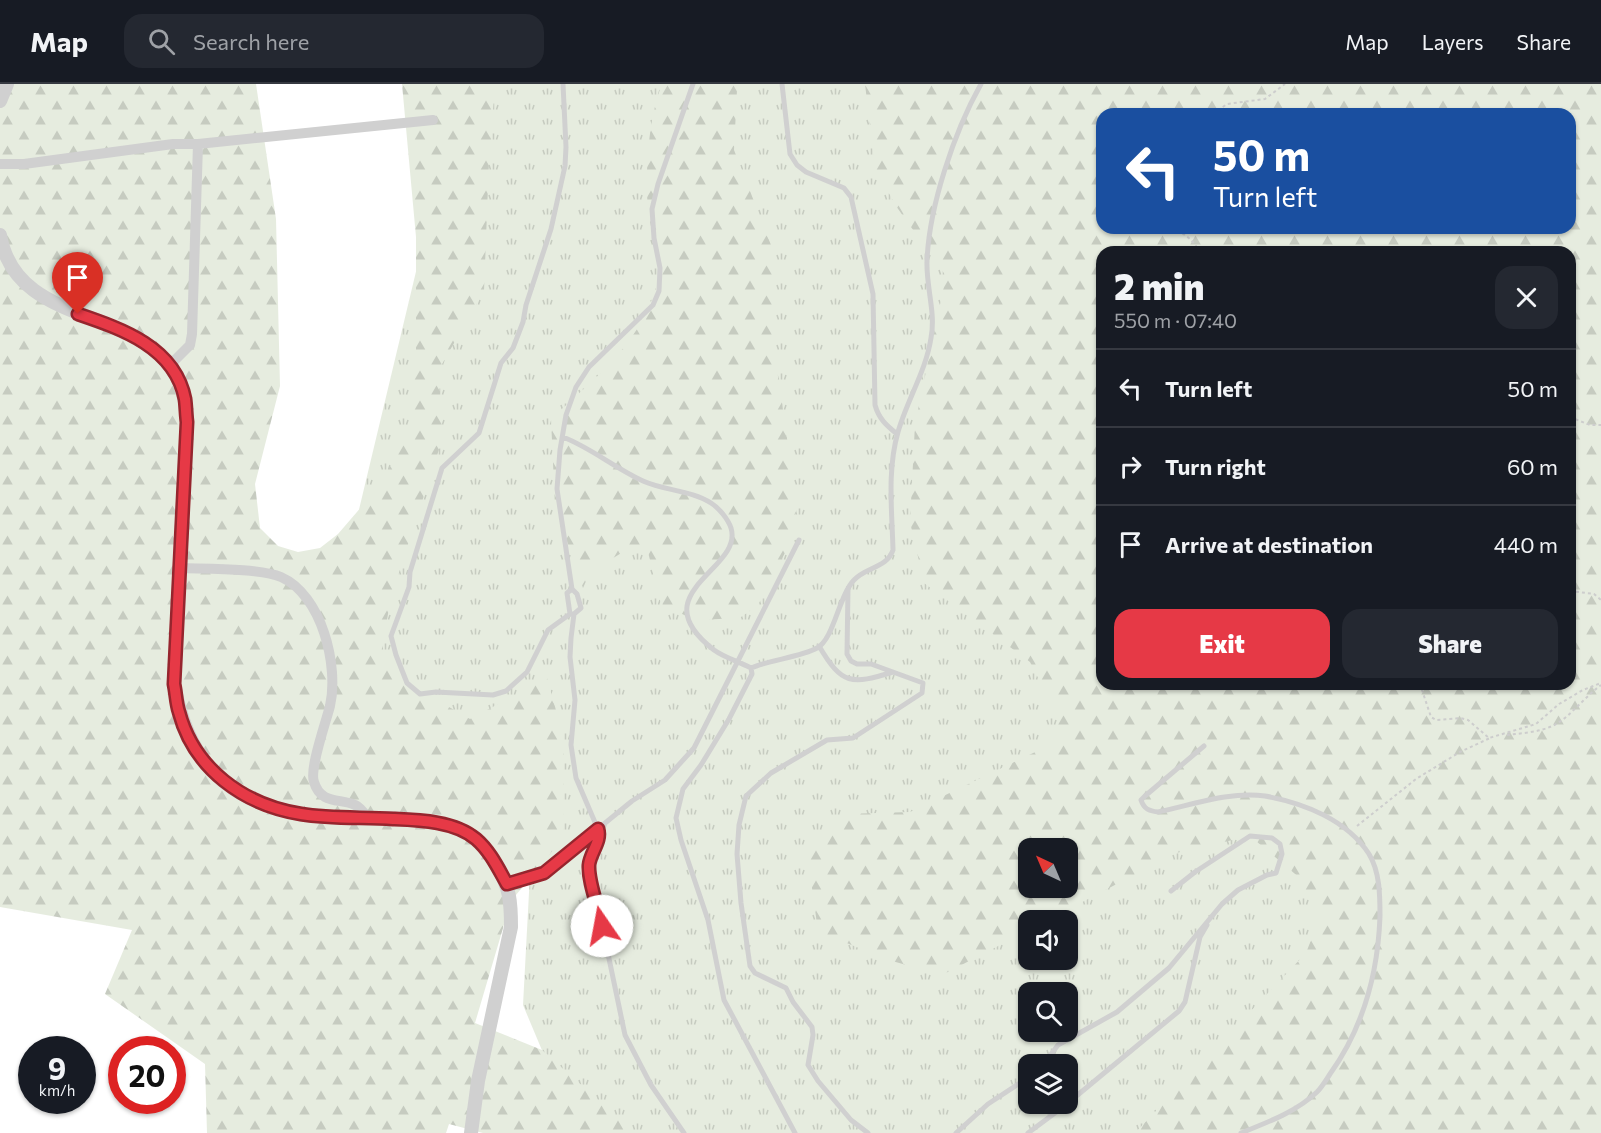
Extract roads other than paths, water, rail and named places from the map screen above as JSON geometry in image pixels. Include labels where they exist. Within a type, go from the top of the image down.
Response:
[{"type":"street","points":[[0,101],[7,84]]},
{"type":"street","points":[[0,164],[24,164],[173,144],[198,144],[433,120]]},
{"type":"street","points":[[170,364],[190,345],[192,334],[198,144]]},
{"type":"street","points":[[0,235],[7,257],[19,275],[33,289],[54,304],[145,341],[170,364],[180,382],[185,399],[187,422],[174,684],[179,712],[188,736],[200,756],[228,786],[261,803],[301,814],[420,820],[454,828],[475,838],[490,855],[507,884],[511,901],[511,927],[478,1081],[471,1133]]},
{"type":"street","points":[[180,568],[250,572],[280,577],[297,588],[309,603],[322,630],[331,657],[333,686],[313,781],[322,795],[334,802],[355,805],[368,818]]},
{"type":"lane","points":[[563,84],[565,166],[551,229],[526,305],[523,322],[513,348],[501,363],[479,433],[442,468],[410,572],[409,586],[391,636],[407,683],[420,694],[436,692],[493,695],[506,691],[527,672],[548,630],[578,612],[581,604],[572,589],[557,489],[566,415],[576,387],[589,367],[653,305],[659,291],[660,268],[654,238],[652,209],[658,184],[693,84]]},
{"type":"lane","points":[[782,84],[790,154],[797,165],[844,188],[851,197],[873,294],[875,405],[878,416],[897,434]]},
{"type":"lane","points":[[562,437],[576,442],[642,480],[667,490],[694,495],[713,504],[723,514],[731,529],[731,542],[690,594],[686,609],[692,625],[714,650],[751,668],[819,646],[826,638],[848,588],[855,579],[886,562],[893,550],[891,489],[894,449],[897,434],[927,359],[932,335],[926,265],[934,208],[955,143],[981,84]]},
{"type":"lane","points":[[507,884],[544,873],[632,801],[665,780],[694,748],[799,540]]},
{"type":"lane","points":[[848,588],[847,654],[850,660],[857,664],[871,664],[923,683],[922,693],[853,738],[827,740],[771,773],[746,796],[739,825],[737,854],[750,966],[755,973],[786,988],[793,1002],[812,1027],[813,1035],[808,1065],[818,1081],[851,1120],[868,1133]]},
{"type":"lane","points":[[572,589],[567,593],[572,614],[570,657],[575,700],[571,745],[576,778],[600,834],[589,856],[589,870],[625,1035],[651,1085],[684,1133]]},
{"type":"lane","points":[[819,646],[835,670],[848,680],[873,678],[892,672]]},
{"type":"lane","points":[[751,668],[752,674],[749,682],[729,719],[701,765],[682,789],[676,818],[681,840],[708,920],[723,1000],[795,1133]]},
{"type":"lane","points":[[1204,746],[1144,796],[1143,806],[1150,811],[1158,812],[1225,796],[1263,796],[1305,806],[1333,820],[1350,832],[1371,856],[1379,881],[1378,946],[1371,986],[1344,1055],[1318,1091],[1293,1111],[1241,1133]]},
{"type":"lane","points":[[1051,1054],[1058,1045],[1117,1012],[1169,968],[1222,903],[1238,890],[1276,873],[1282,854],[1280,844],[1272,838],[1250,836],[1195,872],[1171,891]]},
{"type":"lane","points":[[1078,1094],[1179,1011],[1185,1002],[1200,936],[1207,925],[1206,922]]},
{"type":"lane","points":[[956,1133],[988,1104],[1018,1084]]},
{"type":"lane","points":[[1028,1133],[1053,1114]]}]
